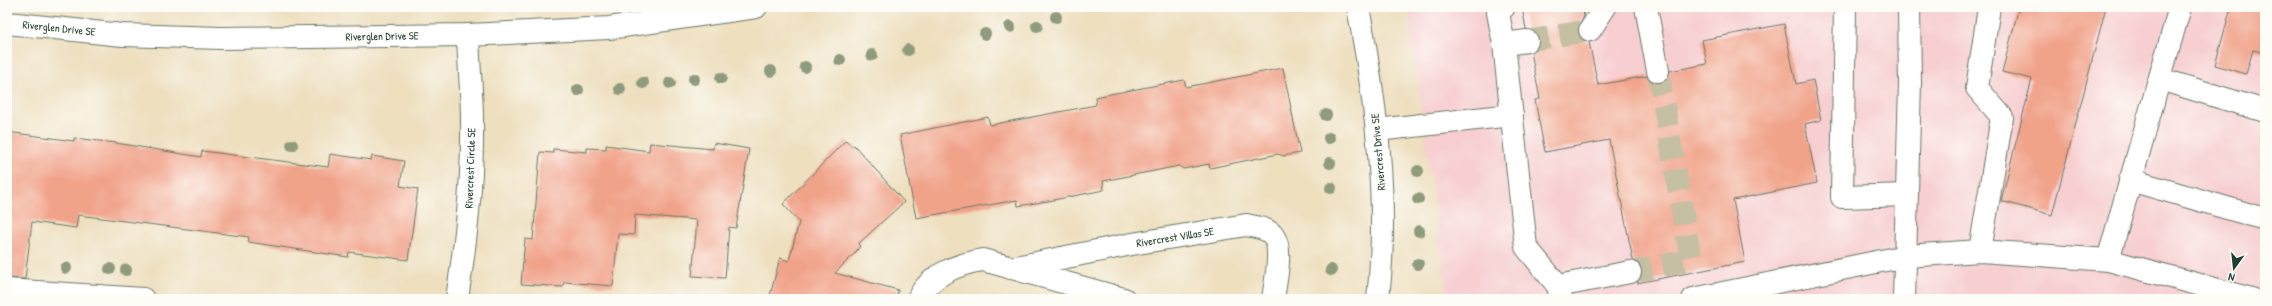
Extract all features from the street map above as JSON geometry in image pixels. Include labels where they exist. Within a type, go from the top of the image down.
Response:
[{"type":"street","name":"Riverglen Drive SE","points":[[7,23],[122,35],[213,38],[468,35],[609,28],[756,7]]},
{"type":"street","name":"Rivercrest Drive SE","points":[[1358,7],[1378,130],[1382,183],[1378,299]]},
{"type":"street","points":[[1504,7],[1498,13],[1504,44],[1526,247],[1559,292],[1630,272]]},
{"type":"street","points":[[1590,30],[1605,7]]},
{"type":"street","points":[[1646,7],[1658,71]]},
{"type":"street","points":[[1846,7],[1842,197],[1907,195]]},
{"type":"street","points":[[1904,299],[1906,256],[1909,7]]},
{"type":"street","points":[[1980,251],[2002,117],[1977,88],[1989,7]]},
{"type":"street","points":[[2108,260],[2180,7]]},
{"type":"street","name":"Rivercrest Circle SE","points":[[456,299],[467,237],[471,183],[472,134],[468,35]]},
{"type":"street","points":[[1504,44],[1527,41]]},
{"type":"street","points":[[2160,79],[2265,111]]},
{"type":"street","points":[[1378,130],[1512,115]]},
{"type":"street","points":[[2130,180],[2265,219]]},
{"type":"street","name":"Rivercrest Villas SE","points":[[1011,268],[1132,244],[1246,225],[1261,228],[1274,236],[1278,249],[1273,299]]},
{"type":"street","points":[[1693,299],[1906,256],[1980,251],[2108,260],[2252,299]]},
{"type":"street","name":"Rivercrest Villas SE","points":[[918,299],[922,290],[941,275],[964,263],[983,260],[1124,299]]},
{"type":"street","points":[[7,290],[143,299]]},
{"type":"shaded area","points":[[1408,7],[2265,7],[2265,299],[1444,299],[1446,292]]},
{"type":"building","points":[[1522,7],[1582,7],[1584,16],[1578,30],[1583,40],[1589,42],[1598,85],[1647,76],[1654,83],[1661,83],[1666,80],[1670,71],[1707,64],[1702,40],[1784,24],[1796,84],[1813,80],[1821,120],[1805,124],[1817,183],[1733,200],[1745,262],[1637,283],[1642,276],[1642,269],[1639,264],[1633,260],[1609,140],[1545,152],[1535,100],[1540,99],[1531,52],[1538,46],[1539,39],[1537,33],[1526,29]]},
{"type":"building","points":[[2019,7],[2106,7],[2052,215],[2001,201],[2032,79],[2002,72]]},
{"type":"building","points":[[2231,7],[2265,7],[2265,53],[2253,50],[2246,74],[2215,65]]},
{"type":"building","points":[[1283,68],[1300,153],[1283,156],[1278,154],[1210,168],[1209,164],[1183,169],[1179,166],[1103,181],[1104,190],[1018,206],[1017,200],[916,218],[900,135],[988,117],[990,125],[1096,105],[1095,97],[1184,80],[1186,87]]},
{"type":"building","points":[[7,132],[74,141],[74,138],[116,143],[201,157],[202,151],[328,167],[330,154],[371,160],[372,156],[404,161],[400,186],[418,189],[408,260],[349,252],[348,257],[248,242],[249,237],[78,215],[76,228],[32,222],[25,279],[7,278]]},
{"type":"building","points":[[846,140],[852,147],[854,145],[904,202],[858,244],[860,246],[855,253],[835,273],[898,290],[897,299],[769,299],[780,258],[789,261],[799,222],[783,204]]},
{"type":"building","points":[[650,143],[713,149],[714,143],[749,149],[736,228],[729,227],[725,278],[692,276],[697,220],[635,215],[634,235],[618,234],[613,286],[564,282],[563,287],[521,284],[525,239],[533,240],[540,152],[553,153],[553,149],[587,152],[587,148],[606,149],[606,145],[649,151]]},
{"type":"tunnel","points":[[1527,41],[1590,30]]},
{"type":"tunnel","points":[[1630,272],[1691,260],[1658,71]]}]
